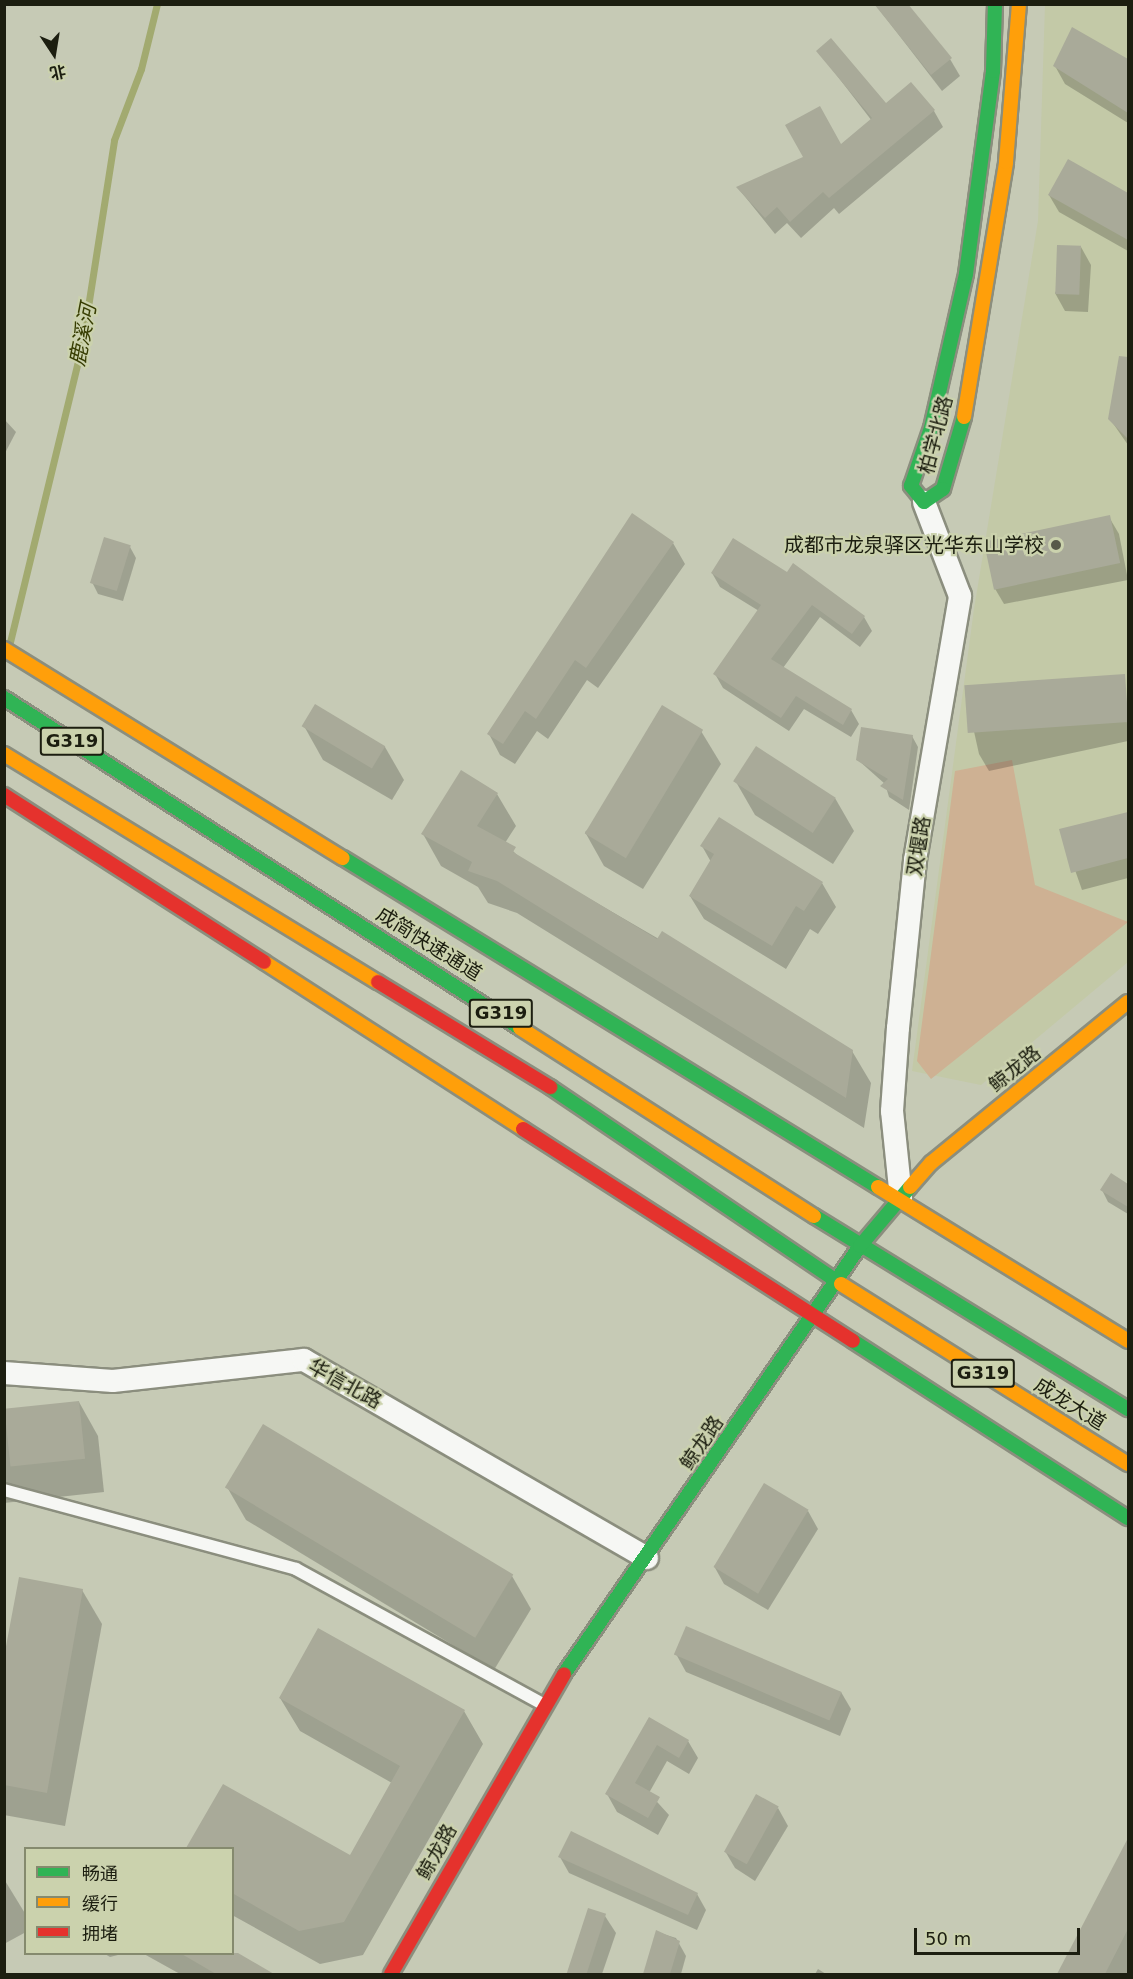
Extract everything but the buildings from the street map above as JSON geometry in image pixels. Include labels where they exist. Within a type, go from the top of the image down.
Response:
[{"type":"main road","name":"柏学北路","points":[[995,4],[993,71],[966,274],[931,428],[911,486],[924,502],[943,489],[964,415],[1006,162],[1019,4]]},
{"type":"main road","points":[[4,649],[901,1198],[1128,1341]]},
{"type":"main road","name":"成简快速通道","points":[[4,698],[860,1246]]},
{"type":"main road","name":"G319","points":[[4,754],[118,828],[614,1126],[837,1282]]},
{"type":"main road","points":[[4,795],[1128,1518]]},
{"type":"main road","name":"鲸龙路","points":[[391,1974],[543,1704],[647,1558],[860,1246],[931,1163],[1128,1002]]},
{"type":"main road","name":"成龙大道","points":[[860,1246],[1128,1409]]},
{"type":"main road","name":"成龙大道","points":[[837,1282],[1128,1464]]},
{"type":"street","name":"双堰路","points":[[901,1198],[892,1111],[899,1017],[915,860],[960,596],[924,502]]},
{"type":"street","name":"华信北路","points":[[4,1373],[113,1381],[304,1360],[647,1558]]},
{"type":"lane","points":[[4,1490],[296,1569],[543,1704]]},
{"type":"shaded area","name":"成都市龙泉驿区光华东山学校","points":[[1045,5],[1128,5],[1128,962],[981,1085],[912,1071],[974,609],[1038,221]]},
{"type":"shaded area","points":[[1012,760],[1035,885],[1128,922],[931,1079],[917,1061],[955,771]]},
{"type":"waterway","name":"鹿溪河","points":[[10,642],[82,345],[114,140],[141,69],[157,4]]},
{"type":"traffic: fast","points":[[964,417],[943,489],[924,502],[911,486],[931,428],[966,274],[993,71],[995,4]]},
{"type":"traffic: fast","points":[[4,698],[520,1028]]},
{"type":"traffic: fast","points":[[343,858],[878,1187]]},
{"type":"traffic: fast","points":[[550,1087],[841,1284]]},
{"type":"traffic: fast","points":[[564,1674],[860,1246],[910,1187]]},
{"type":"traffic: fast","points":[[814,1216],[1128,1409]]},
{"type":"traffic: fast","points":[[853,1341],[1128,1518]]},
{"type":"traffic: slow","points":[[964,417],[1006,162],[1019,4]]},
{"type":"traffic: slow","points":[[4,649],[343,858]]},
{"type":"traffic: slow","points":[[4,754],[378,982]]},
{"type":"traffic: slow","points":[[264,962],[523,1129]]},
{"type":"traffic: slow","points":[[910,1187],[931,1163],[1128,1002]]},
{"type":"traffic: slow","points":[[520,1028],[814,1216]]},
{"type":"traffic: slow","points":[[878,1187],[1128,1341]]},
{"type":"traffic: slow","points":[[841,1284],[1128,1464]]},
{"type":"traffic: jam","points":[[4,795],[264,962]]},
{"type":"traffic: jam","points":[[378,982],[550,1087]]},
{"type":"traffic: jam","points":[[523,1129],[853,1341]]},
{"type":"traffic: jam","points":[[391,1974],[564,1674]]},
{"type":"place","name":"成都市龙泉驿区光华东山学校","points":[[1056,545]]}]
